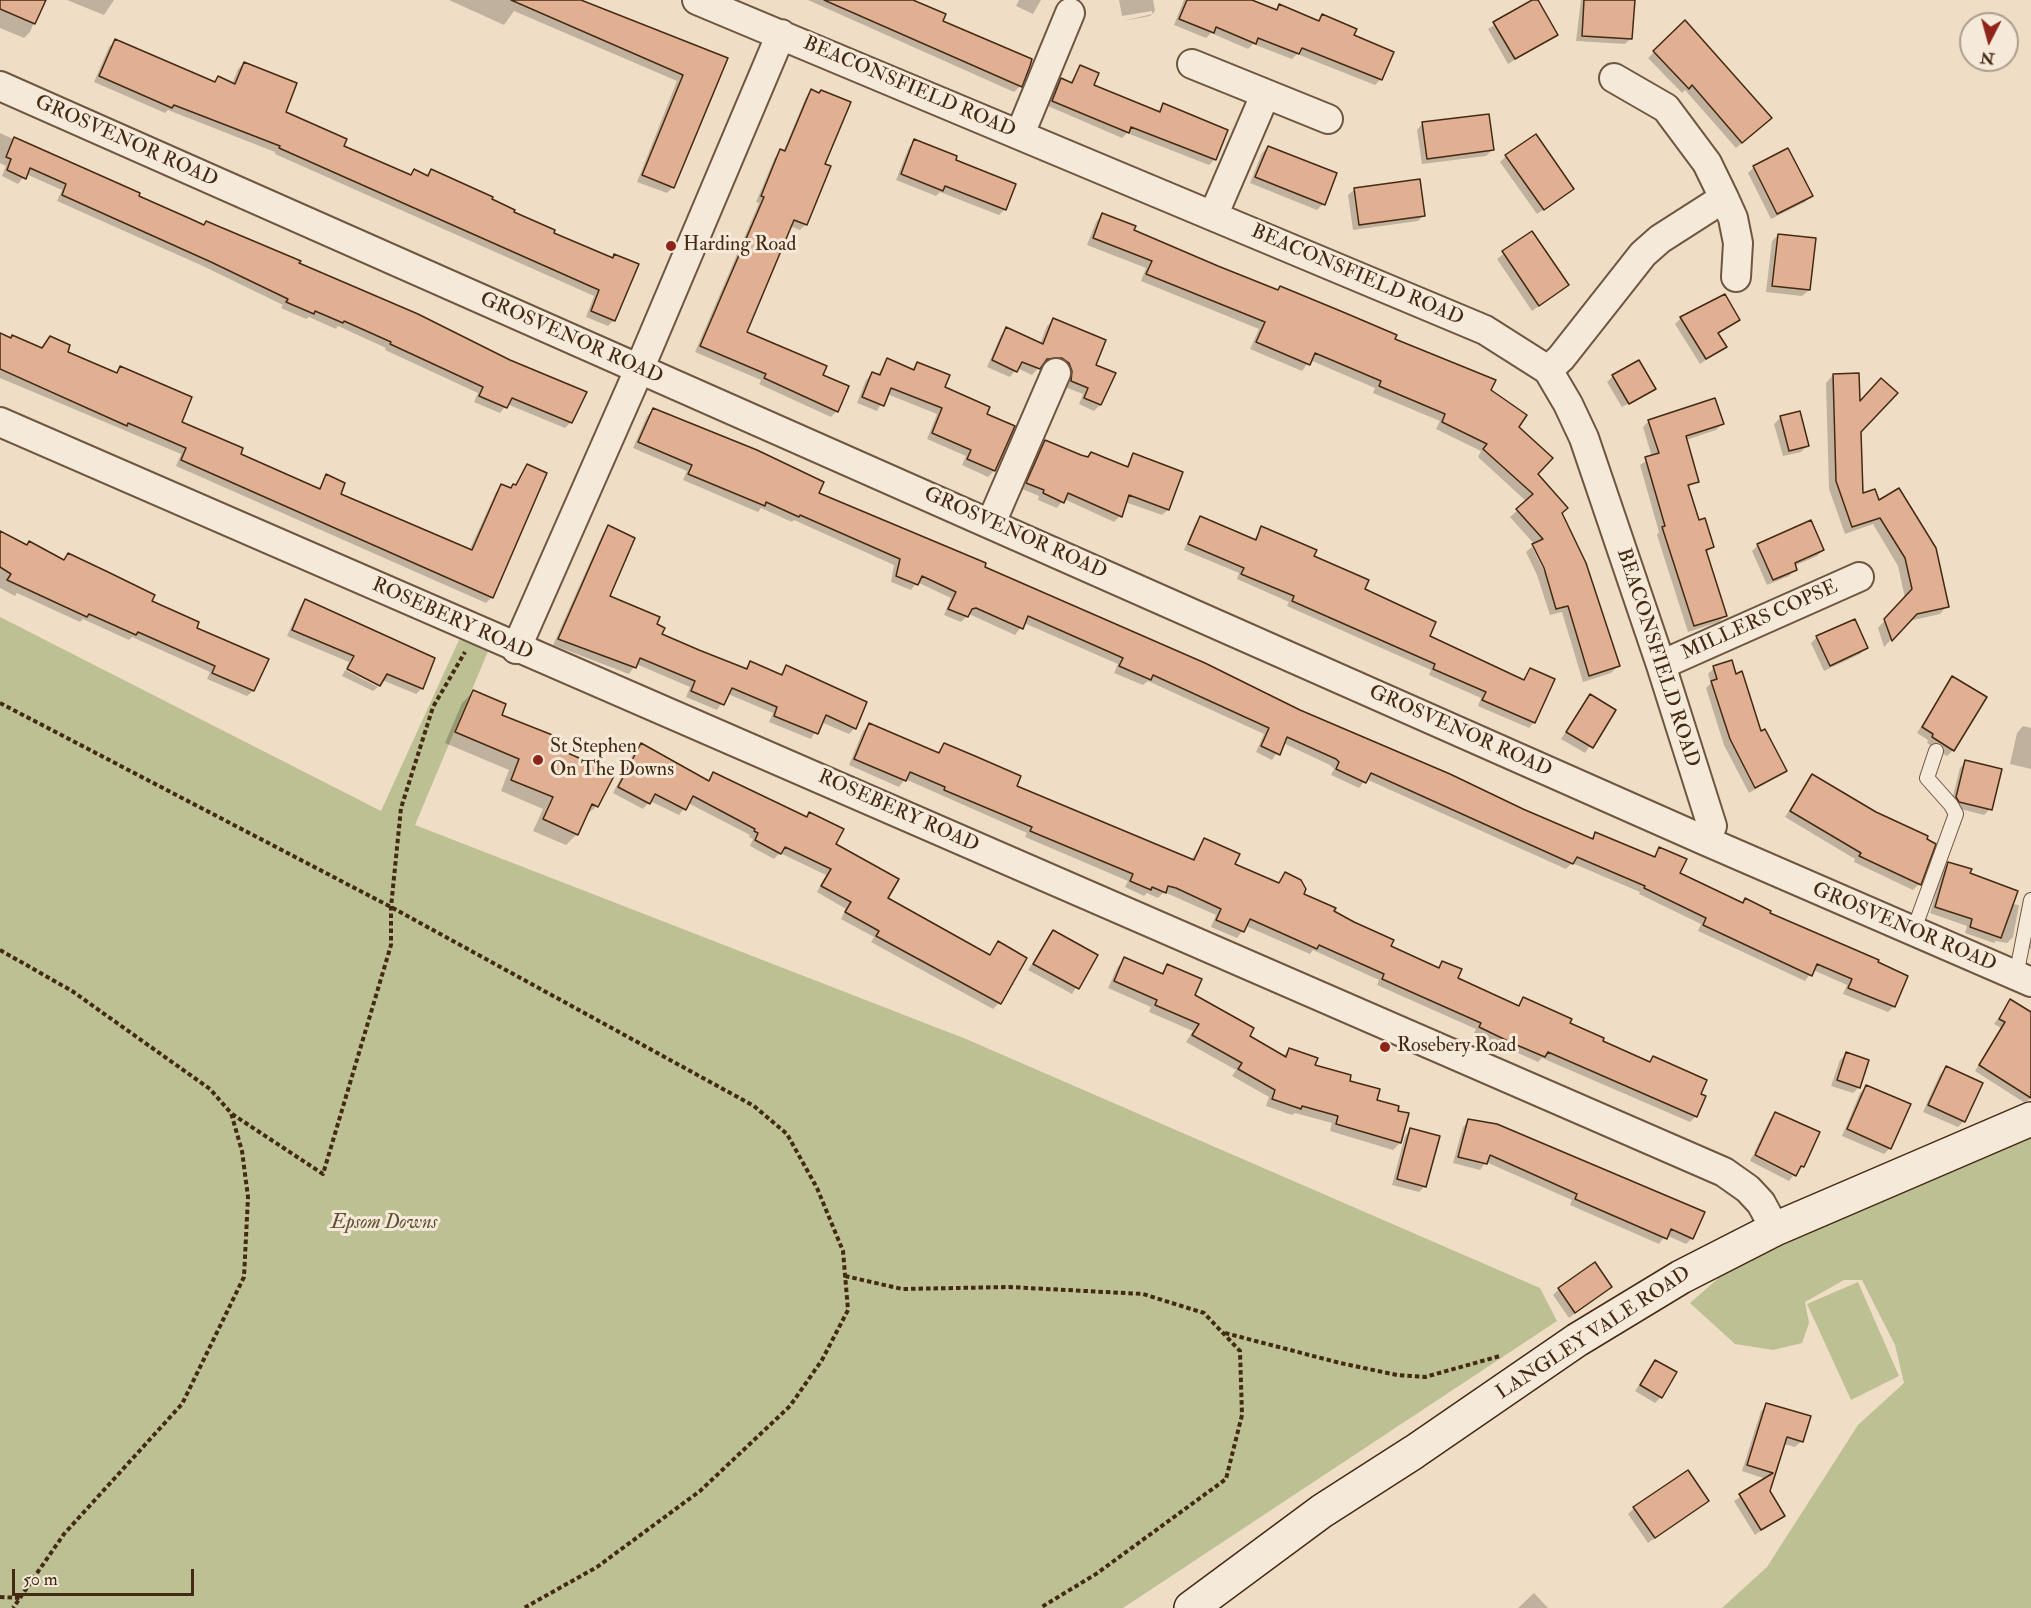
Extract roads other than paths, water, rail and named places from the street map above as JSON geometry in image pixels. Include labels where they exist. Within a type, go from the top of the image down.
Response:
[{"type":"street","name":"BEACONSFIELD ROAD","points":[[697,0],[740,8],[781,34],[1485,330],[1548,370],[1584,438],[1661,665],[1712,826],[1706,841]]},
{"type":"street","points":[[1020,134],[1070,13]]},
{"type":"street","points":[[516,649],[639,369],[781,34]]},
{"type":"street","points":[[1192,64],[1328,119]]},
{"type":"street","points":[[1614,78],[1666,108],[1707,163],[1733,218],[1738,243],[1736,277]]},
{"type":"street","name":"GROSVENOR ROAD","points":[[0,86],[1706,841],[2024,979]]},
{"type":"street","points":[[1213,216],[1264,95]]},
{"type":"street","points":[[1548,370],[1562,358],[1643,254],[1660,239],[1724,198]]},
{"type":"street","points":[[991,523],[1056,373]]},
{"type":"street","name":"ROSEBERY ROAD","points":[[0,422],[516,649],[1724,1172],[1749,1189],[1761,1203],[1775,1229]]},
{"type":"street","name":"MILLERS COPSE","points":[[1661,665],[1859,577]]},
{"type":"street","name":"LANGLEY VALE ROAD","points":[[1191,1608],[1277,1542],[1414,1452],[1523,1376],[1650,1295],[1775,1229],[2031,1119]]},
{"type":"lane","points":[[1913,932],[1956,814],[1927,778],[1936,752]]},
{"type":"lane","points":[[2024,979],[2031,900]]},
{"type":"place","name":"Harding Road","points":[[671,246]]},
{"type":"place","name":"St Stephen On The Downs","points":[[538,760]]},
{"type":"place","name":"Rosebery Road","points":[[1385,1047]]},
{"type":"park label","name":"Epsom Downs","points":[[384,1224]]}]
